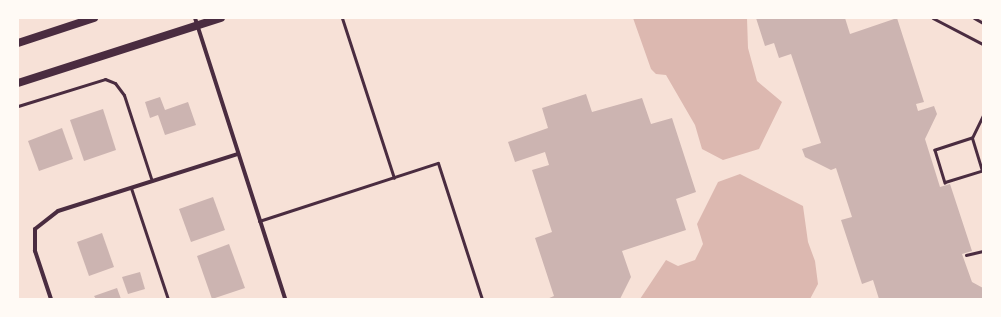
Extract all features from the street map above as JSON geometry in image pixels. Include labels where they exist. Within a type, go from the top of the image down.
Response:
[{"type":"main road","points":[[18,42],[94,18]]},
{"type":"main road","points":[[18,83],[197,22],[221,18]]},
{"type":"street","points":[[197,22],[285,299]]},
{"type":"street","points":[[51,299],[35,251],[35,229],[58,211],[238,154]]},
{"type":"lane","points":[[342,18],[394,178]]},
{"type":"lane","points":[[974,18],[983,23]]},
{"type":"lane","points":[[18,106],[105,79],[115,83],[124,95],[152,181]]},
{"type":"lane","points":[[259,221],[438,163],[482,299]]},
{"type":"lane","points":[[130,188],[168,299]]},
{"type":"path","points":[[933,18],[983,44]]},
{"type":"path","points":[[972,138],[935,150],[945,182],[982,171],[972,138],[983,115]]},
{"type":"path","points":[[966,255],[983,251]]},
{"type":"shaded area","points":[[633,18],[747,18],[748,48],[757,81],[782,102],[759,149],[723,160],[702,149],[695,125],[666,75],[656,74],[651,69]]},
{"type":"shaded area","points":[[740,174],[803,206],[808,242],[815,261],[818,284],[810,299],[640,299],[666,260],[678,266],[695,260],[703,244],[697,224],[718,182]]},
{"type":"building","points":[[756,18],[845,18],[850,34],[897,18],[924,102],[916,104],[918,111],[934,106],[937,114],[925,139],[940,187],[950,184],[972,251],[962,254],[972,282],[983,288],[983,299],[879,299],[873,280],[862,284],[841,220],[852,217],[836,168],[831,170],[805,157],[802,149],[821,143],[791,54],[779,58],[774,43],[765,46]]},
{"type":"building","points":[[586,94],[592,112],[642,98],[651,124],[672,118],[696,192],[676,199],[686,230],[622,251],[631,277],[620,299],[547,299],[554,296],[535,238],[552,232],[532,170],[549,165],[545,152],[515,162],[508,142],[548,128],[542,108]]},
{"type":"building","points":[[160,97],[165,110],[188,102],[196,125],[165,135],[158,115],[150,118],[145,102]]},
{"type":"building","points":[[103,109],[116,150],[84,161],[70,120]]},
{"type":"building","points":[[62,128],[73,159],[39,171],[28,141]]},
{"type":"building","points":[[213,197],[225,230],[191,242],[179,209]]},
{"type":"building","points":[[102,233],[114,267],[89,276],[77,242]]},
{"type":"building","points":[[229,244],[245,288],[212,299],[197,256]]},
{"type":"building","points":[[140,272],[145,289],[128,294],[122,277]]},
{"type":"building","points":[[117,288],[121,299],[96,299],[94,296]]}]
